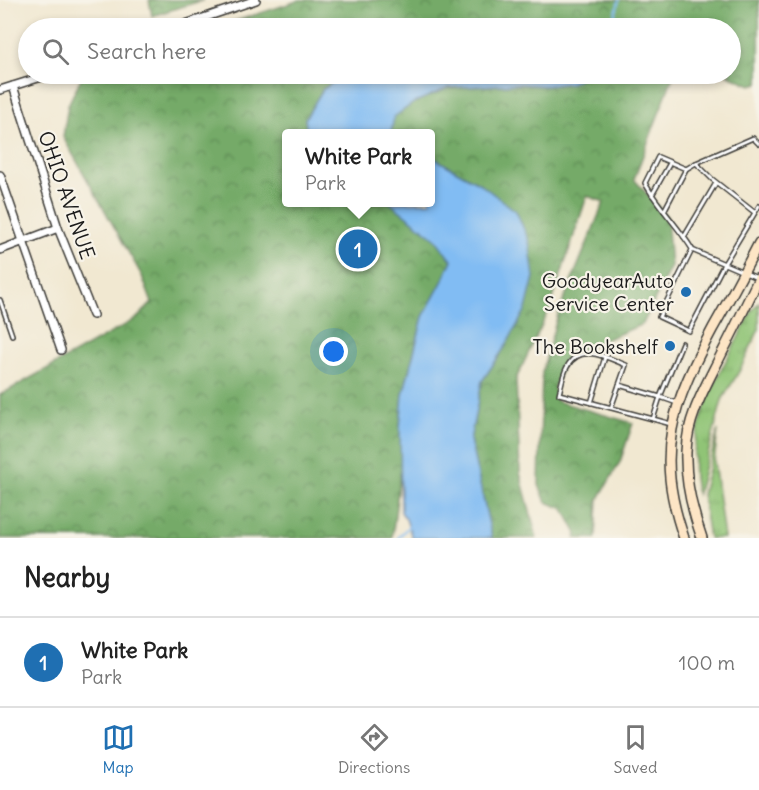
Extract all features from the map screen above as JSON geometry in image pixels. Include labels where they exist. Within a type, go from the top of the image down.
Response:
[{"type":"main road","points":[[684,538],[670,483],[669,458],[672,424],[697,360],[759,243]]},
{"type":"main road","points":[[702,538],[692,507],[686,471],[689,428],[700,398],[759,278]]},
{"type":"street","points":[[203,18],[256,0]]},
{"type":"street","points":[[0,90],[19,84]]},
{"type":"street","name":"OHIO AVENUE","points":[[13,86],[58,228],[93,315]]},
{"type":"street","points":[[0,175],[61,350]]},
{"type":"street","points":[[0,250],[58,228]]},
{"type":"lane","points":[[664,210],[686,169],[728,147],[753,138],[759,144]]},
{"type":"lane","points":[[686,169],[658,157],[645,183],[692,250],[759,278]]},
{"type":"lane","points":[[652,195],[671,163]]},
{"type":"lane","points":[[696,163],[716,183],[754,212]]},
{"type":"lane","points":[[684,237],[716,183]]},
{"type":"lane","points":[[692,250],[659,317],[689,331],[724,264],[759,206]]},
{"type":"lane","points":[[0,300],[12,335]]},
{"type":"lane","points":[[653,419],[682,343]]},
{"type":"lane","points":[[611,408],[626,365],[586,352],[573,359],[567,367],[559,394],[591,402],[611,408],[672,424]]},
{"type":"lane","points":[[591,402],[605,357]]},
{"type":"lane","points":[[619,385],[678,404]]},
{"type":"green space","points":[[149,0],[204,0],[152,16]]},
{"type":"green space","points":[[300,0],[759,0],[759,83],[751,85],[741,81],[741,18],[245,18]]},
{"type":"green space","points":[[78,84],[331,84],[323,89],[305,119],[306,129],[282,129],[282,207],[395,207],[434,237],[452,260],[423,317],[403,395],[400,427],[402,460],[392,538],[0,538],[0,395],[136,319],[152,303],[142,276],[63,137],[68,105]]},
{"type":"green space","points":[[517,84],[546,86],[670,84],[634,179],[667,217],[671,266],[643,324],[588,347],[568,352],[554,387],[556,401],[633,423],[620,462],[598,500],[596,538],[575,538],[577,534],[564,509],[546,502],[539,485],[542,372],[558,314],[604,202],[587,196],[550,308],[516,379],[520,473],[537,538],[492,538],[470,440],[482,381],[505,347],[480,184],[435,159],[435,129],[391,129],[393,117],[415,102],[448,88]]},
{"type":"green space","points":[[759,302],[759,329],[740,370],[722,400],[697,496],[694,471],[695,447],[700,423],[718,377],[752,311]]},
{"type":"green space","points":[[718,430],[714,462],[724,538],[709,538],[702,494]]},
{"type":"water","points":[[331,84],[517,84],[448,88],[415,102],[394,117],[392,129],[306,129],[305,119],[323,89]]},
{"type":"water","points":[[517,84],[563,84],[546,86]]},
{"type":"water","points":[[435,159],[480,184],[516,211],[529,241],[534,277],[526,309],[505,347],[482,381],[470,440],[492,538],[412,538],[406,519],[401,512],[400,427],[403,395],[423,317],[452,260],[434,237],[395,207],[435,207]]},
{"type":"waterway","points":[[614,18],[619,0]]},
{"type":"waterway","points":[[398,538],[410,525]]},
{"type":"place","name":"White Park","points":[[358,249]]},
{"type":"place","name":"GoodyearAuto Service Center","points":[[686,292]]},
{"type":"place","name":"The Bookshelf","points":[[670,346]]}]
